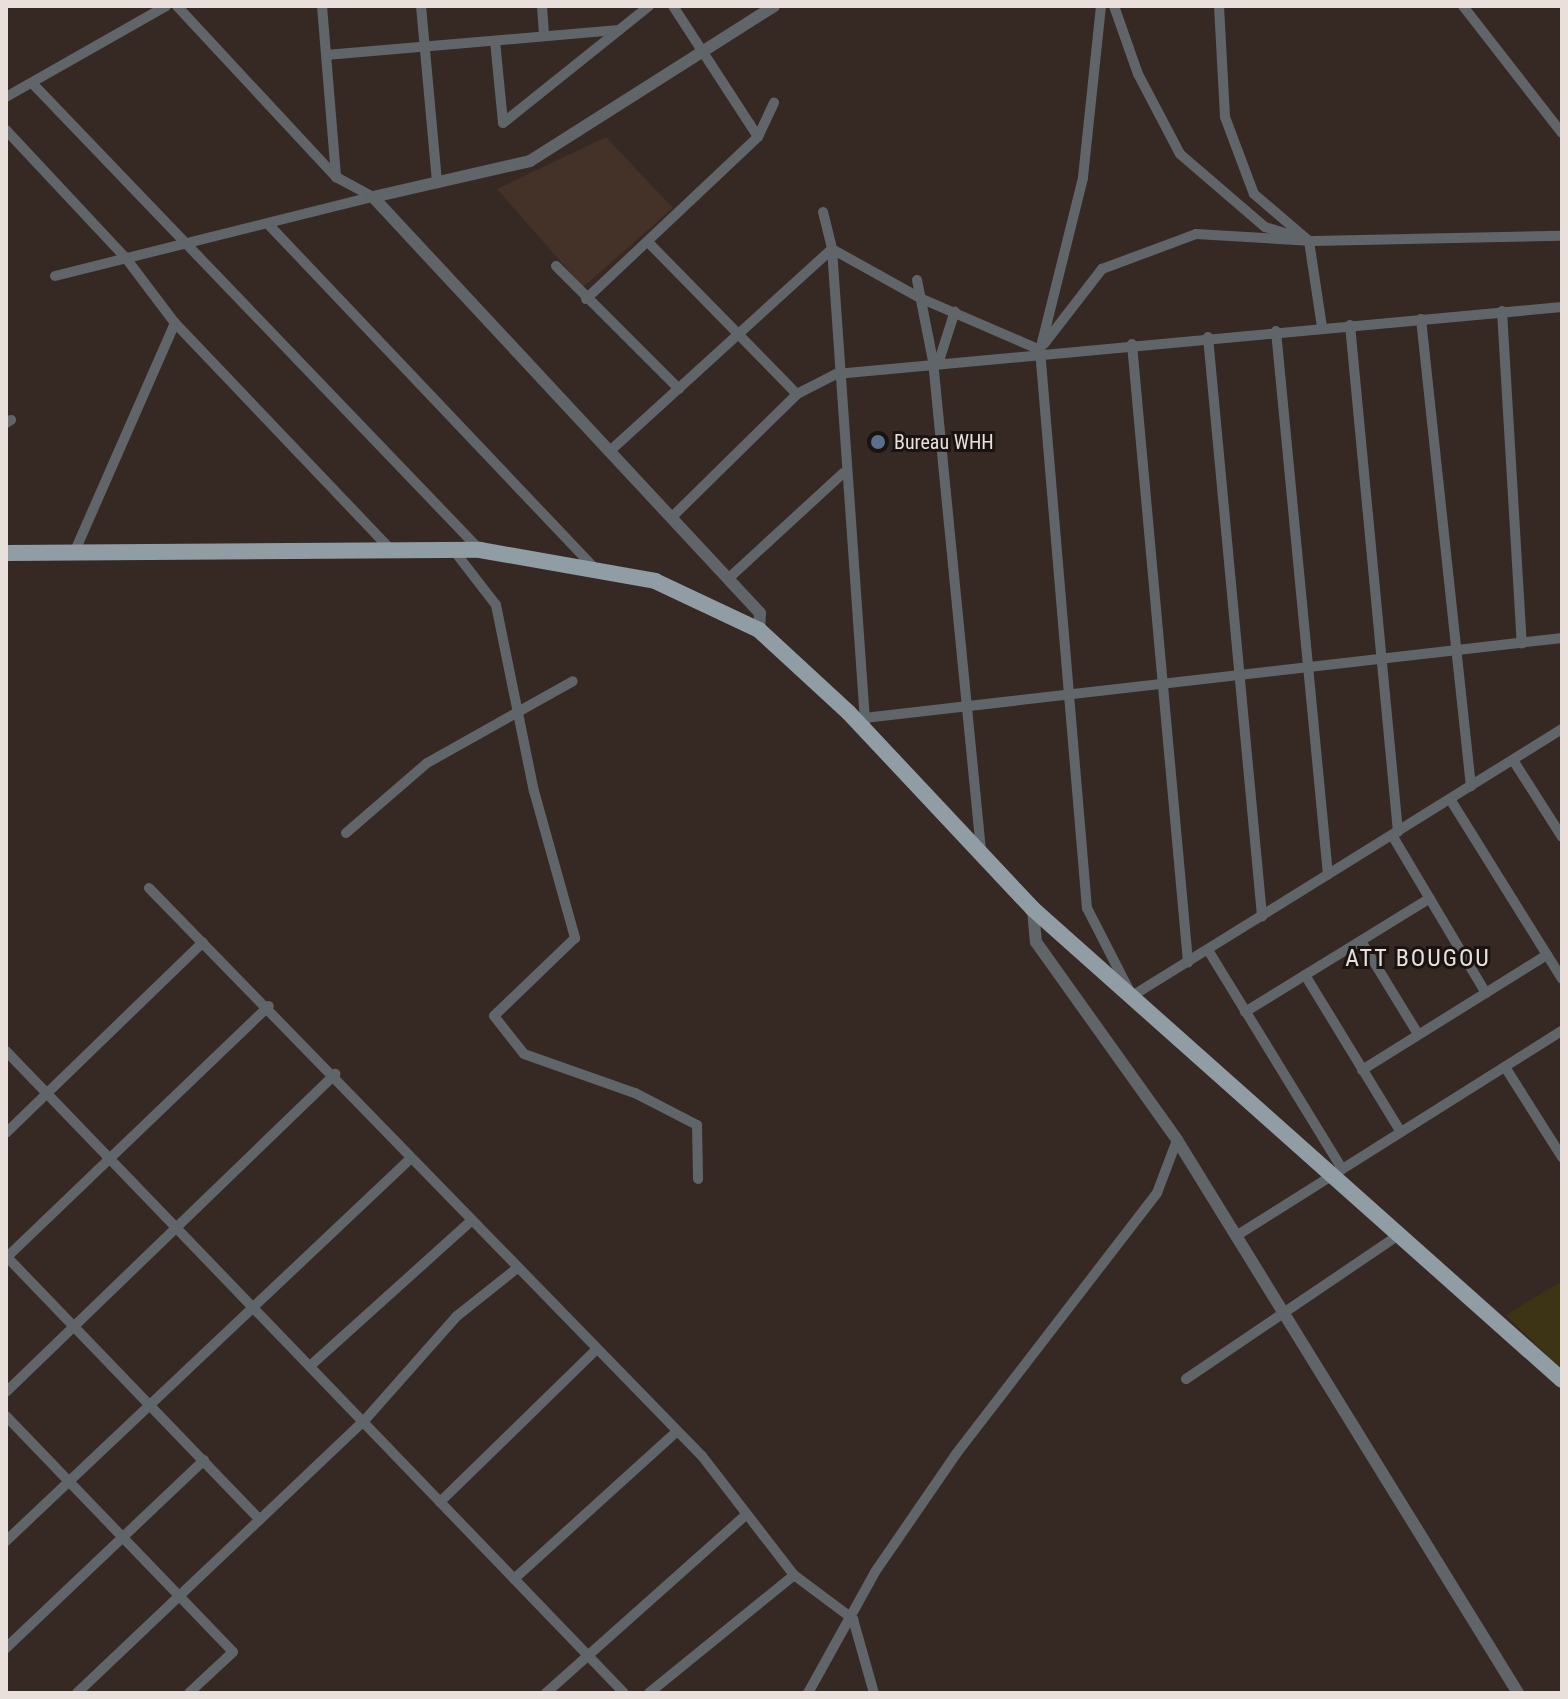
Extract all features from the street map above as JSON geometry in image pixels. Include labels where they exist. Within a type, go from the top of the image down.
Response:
[{"type":"main road","points":[[6,553],[389,548],[480,550],[593,567],[655,581],[759,630],[865,725],[1033,909],[1337,1172],[1399,1235],[1562,1380]]},
{"type":"street","points":[[6,97],[166,6]]},
{"type":"street","points":[[177,6],[336,177],[373,197],[611,450],[760,613],[759,630]]},
{"type":"street","points":[[322,6],[336,177]]},
{"type":"street","points":[[421,6],[437,183]]},
{"type":"street","points":[[542,6],[544,36]]},
{"type":"street","points":[[495,41],[503,123],[649,6]]},
{"type":"street","points":[[673,6],[700,53],[758,137]]},
{"type":"street","points":[[55,276],[530,161],[774,6]]},
{"type":"street","points":[[1101,6],[1083,178],[1040,350],[1087,908],[1132,996],[1562,729]]},
{"type":"street","points":[[1114,6],[1138,74],[1180,154],[1265,227],[1309,241]]},
{"type":"street","points":[[1219,6],[1225,117],[1254,194],[1309,241],[1322,327]]},
{"type":"street","points":[[1463,6],[1562,133]]},
{"type":"street","points":[[326,55],[619,30]]},
{"type":"street","points":[[33,84],[480,550]]},
{"type":"street","points":[[586,299],[758,137],[774,102]]},
{"type":"street","points":[[6,130],[125,257],[175,323],[389,548]]},
{"type":"street","points":[[823,212],[832,249],[836,374],[865,725],[966,707],[1562,638]]},
{"type":"street","points":[[268,224],[593,567]]},
{"type":"street","points":[[1040,350],[1102,269],[1133,254],[1196,234],[1309,241],[1562,236]]},
{"type":"street","points":[[648,242],[797,394]]},
{"type":"street","points":[[832,249],[920,298],[1040,350]]},
{"type":"street","points":[[611,450],[832,249]]},
{"type":"street","points":[[556,266],[679,389]]},
{"type":"street","points":[[917,280],[936,361],[981,854]]},
{"type":"street","points":[[672,517],[797,394],[836,374],[1040,350],[1562,307]]},
{"type":"street","points":[[936,361],[955,311]]},
{"type":"street","points":[[1502,311],[1522,643]]},
{"type":"street","points":[[1421,319],[1454,651],[1471,786]]},
{"type":"street","points":[[74,553],[175,323]]},
{"type":"street","points":[[1350,325],[1382,659],[1395,833],[1486,993]]},
{"type":"street","points":[[1276,331],[1305,668],[1328,875]]},
{"type":"street","points":[[1208,337],[1262,916]]},
{"type":"street","points":[[1132,344],[1188,962]]},
{"type":"street","points":[[729,578],[843,473]]},
{"type":"street","points":[[452,548],[496,605],[516,714],[575,938],[494,1016],[524,1054],[635,1093],[697,1125],[698,1179]]},
{"type":"street","points":[[346,833],[427,763],[573,681]]},
{"type":"street","points":[[1513,760],[1559,824],[1562,837]]},
{"type":"street","points":[[1450,799],[1562,979]]},
{"type":"street","points":[[149,888],[335,1074],[469,1223],[677,1431],[794,1575],[853,1619],[874,1693]]},
{"type":"street","points":[[1245,1012],[1430,898]]},
{"type":"street","points":[[1033,909],[1036,942],[1177,1140],[1518,1693]]},
{"type":"street","points":[[1361,941],[1418,1034]]},
{"type":"street","points":[[6,1133],[203,942]]},
{"type":"street","points":[[1208,950],[1337,1172]]},
{"type":"street","points":[[1362,1070],[1547,955]]},
{"type":"street","points":[[1305,975],[1401,1132]]},
{"type":"street","points":[[260,1520],[6,1257],[269,1006]]},
{"type":"street","points":[[1236,1236],[1562,1031]]},
{"type":"street","points":[[6,1051],[113,1157],[178,1229],[624,1693]]},
{"type":"street","points":[[1505,1067],[1562,1157]]},
{"type":"street","points":[[6,1392],[335,1074]]},
{"type":"street","points":[[808,1693],[853,1619],[875,1572],[956,1454],[1157,1193],[1177,1140]]},
{"type":"street","points":[[8,1535],[71,1484],[411,1158]]},
{"type":"street","points":[[310,1366],[469,1223]]},
{"type":"street","points":[[1186,1379],[1399,1235]]},
{"type":"street","points":[[77,1693],[364,1421],[457,1316],[516,1269]]},
{"type":"street","points":[[440,1502],[596,1350]]},
{"type":"street","points":[[6,1416],[233,1652],[189,1693]]},
{"type":"street","points":[[514,1579],[677,1431]]},
{"type":"street","points":[[6,1648],[204,1460]]},
{"type":"street","points":[[546,1693],[745,1516]]},
{"type":"street","points":[[649,1693],[794,1575]]},
{"type":"shaded area","points":[[606,137],[673,208],[583,287],[497,189]]},
{"type":"sand","points":[[1562,1281],[1562,1370],[1506,1315]]},
{"type":"place","name":"Bureau WHH","points":[[878,442]]},
{"type":"district","name":"ATT BOUGOU","points":[[1418,959]]}]
